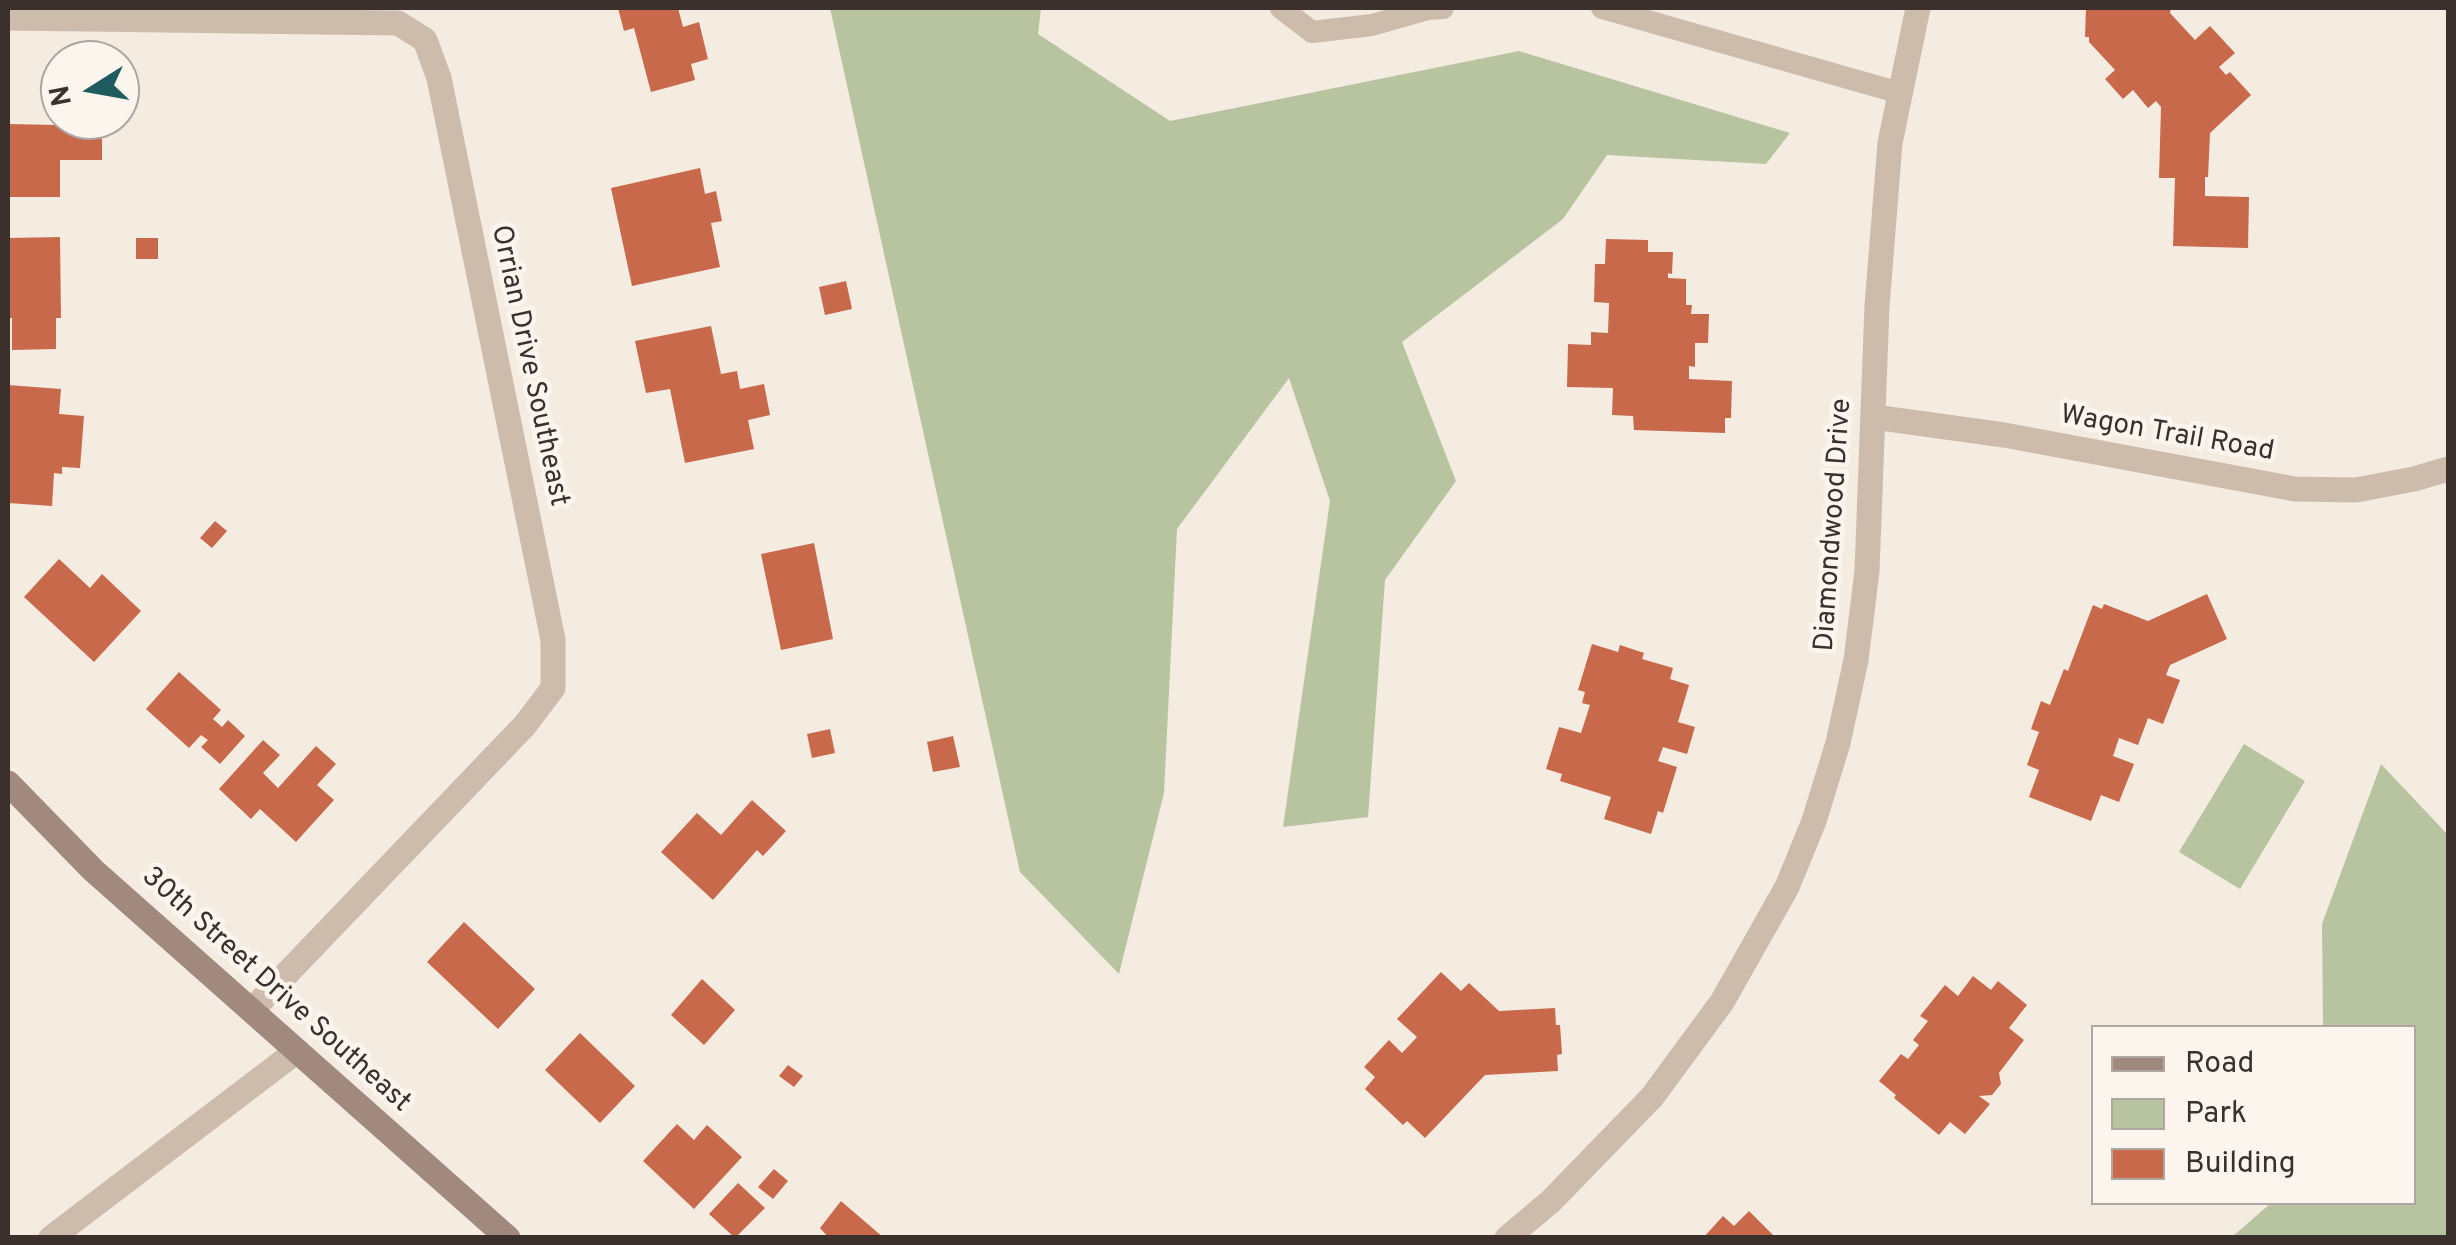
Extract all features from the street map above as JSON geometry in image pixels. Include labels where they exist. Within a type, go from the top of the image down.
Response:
[{"type":"main road","name":"30th Street Drive Southeast","points":[[8,783],[94,871],[508,1238]]},
{"type":"street","name":"Diamondwood Drive","points":[[1507,1238],[1551,1200],[1652,1097],[1722,1002],[1788,887],[1818,806],[1838,743],[1856,660],[1867,571],[1877,306],[1888,160],[1918,8]]},
{"type":"street","name":"Orrian Drive Southeast","points":[[8,18],[398,23],[425,40],[439,78],[553,640],[553,688],[525,725],[252,1010]]},
{"type":"street","name":"Wagon Trail Road","points":[[1874,417],[2004,435],[2295,489],[2356,490],[2448,468]]},
{"type":"street","points":[[51,1238],[297,1051]]},
{"type":"lane","points":[[1281,8],[1312,32],[1372,25],[1444,8]]},
{"type":"lane","points":[[1602,8],[1900,93]]},
{"type":"green space","points":[[830,8],[1041,8],[1038,34],[1170,121],[1519,51],[1790,133],[1766,164],[1607,155],[1563,219],[1402,342],[1456,481],[1385,580],[1368,817],[1283,827],[1330,501],[1289,378],[1177,529],[1164,793],[1119,974],[1020,872]]},
{"type":"green space","points":[[2244,744],[2305,781],[2240,889],[2179,852]]},
{"type":"green space","points":[[2381,764],[2448,835],[2448,1237],[2232,1237],[2269,1205],[2416,1205],[2416,1025],[2323,1025],[2322,924]]},
{"type":"building","points":[[618,8],[678,8],[683,27],[699,22],[708,59],[691,64],[695,80],[651,92],[634,28],[624,31]]},
{"type":"building","points":[[2086,8],[2171,8],[2170,13],[2195,40],[2210,26],[2235,53],[2219,67],[2226,75],[2230,72],[2251,95],[2210,133],[2205,196],[2249,197],[2248,248],[2173,246],[2175,178],[2159,178],[2161,107],[2156,101],[2148,108],[2133,90],[2123,99],[2105,79],[2115,70],[2085,37]]},
{"type":"building","points":[[8,124],[40,125],[40,140],[102,140],[102,160],[60,160],[60,197],[8,197]]},
{"type":"building","points":[[700,168],[705,194],[716,191],[722,221],[711,223],[720,267],[632,286],[611,188]]},
{"type":"building","points":[[60,237],[61,318],[56,318],[56,349],[12,350],[8,238]]},
{"type":"building","points":[[136,238],[158,238],[158,259],[136,259]]},
{"type":"building","points":[[1606,239],[1648,240],[1648,252],[1673,252],[1672,274],[1668,273],[1668,278],[1686,279],[1686,305],[1692,305],[1691,314],[1709,314],[1708,343],[1695,343],[1695,367],[1689,366],[1689,379],[1732,381],[1731,418],[1725,418],[1725,433],[1634,430],[1633,416],[1612,415],[1613,388],[1567,387],[1568,344],[1591,345],[1591,332],[1608,333],[1609,303],[1594,302],[1595,264],[1605,264]]},
{"type":"building","points":[[846,281],[852,309],[825,315],[819,287]]},
{"type":"building","points":[[711,326],[721,374],[737,371],[740,389],[764,384],[770,415],[748,420],[754,449],[685,463],[670,389],[646,393],[635,341]]},
{"type":"building","points":[[8,385],[61,389],[59,414],[84,416],[80,468],[62,467],[62,474],[54,473],[52,506],[8,503]]},
{"type":"building","points":[[215,521],[227,531],[212,548],[200,538]]},
{"type":"building","points":[[814,543],[833,639],[781,650],[761,554]]},
{"type":"building","points":[[59,559],[90,588],[102,574],[141,611],[94,662],[24,597]]},
{"type":"building","points":[[2207,594],[2227,639],[2170,665],[2166,675],[2180,680],[2163,724],[2148,718],[2138,745],[2119,738],[2113,756],[2134,764],[2119,802],[2101,795],[2091,821],[2029,797],[2039,770],[2027,765],[2039,732],[2031,729],[2041,701],[2050,705],[2064,669],[2068,671],[2093,605],[2102,609],[2104,604],[2148,621]]},
{"type":"building","points":[[1592,644],[1618,652],[1620,645],[1644,653],[1642,659],[1673,668],[1670,679],[1689,685],[1678,722],[1695,727],[1687,754],[1663,747],[1658,761],[1677,767],[1663,813],[1658,811],[1651,834],[1604,819],[1611,797],[1560,781],[1562,774],[1546,769],[1559,727],[1581,733],[1590,705],[1582,703],[1585,692],[1578,690]]},
{"type":"building","points":[[179,672],[221,710],[213,719],[222,727],[228,720],[245,736],[220,764],[201,747],[208,740],[201,735],[189,748],[146,709]]},
{"type":"building","points":[[830,729],[835,753],[812,758],[807,734]]},
{"type":"building","points":[[953,736],[960,767],[933,772],[927,742]]},
{"type":"building","points":[[263,740],[280,755],[263,773],[278,788],[316,746],[336,764],[317,785],[334,800],[296,842],[260,809],[251,819],[219,789]]},
{"type":"building","points":[[752,800],[786,831],[763,856],[757,850],[713,900],[661,852],[697,813],[721,835]]},
{"type":"building","points":[[464,922],[535,989],[498,1029],[427,962]]},
{"type":"building","points":[[1441,972],[1461,991],[1469,983],[1499,1011],[1555,1008],[1562,1054],[1557,1055],[1558,1071],[1485,1075],[1425,1138],[1407,1121],[1403,1125],[1365,1089],[1375,1077],[1364,1067],[1389,1040],[1402,1053],[1417,1037],[1397,1019]]},
{"type":"building","points":[[1973,976],[1991,990],[1998,981],[2027,1005],[2009,1028],[2024,1040],[1999,1073],[2001,1084],[1992,1095],[1979,1096],[1990,1104],[1965,1134],[1950,1122],[1939,1135],[1879,1081],[1901,1054],[1908,1059],[1919,1045],[1913,1040],[1928,1021],[1920,1016],[1945,985],[1958,996]]},
{"type":"building","points":[[702,979],[735,1010],[704,1045],[671,1015]]},
{"type":"building","points":[[580,1033],[635,1086],[600,1123],[545,1070]]},
{"type":"building","points":[[788,1065],[803,1076],[794,1087],[779,1076]]},
{"type":"building","points":[[677,1124],[694,1140],[707,1125],[742,1157],[694,1209],[643,1161]]},
{"type":"building","points":[[774,1169],[788,1181],[773,1199],[758,1187]]},
{"type":"building","points":[[738,1183],[765,1208],[735,1238],[709,1214]]},
{"type":"building","points":[[841,1201],[884,1238],[829,1238],[820,1228]]},
{"type":"building","points":[[1749,1211],[1776,1238],[1703,1238],[1723,1216],[1734,1226]]}]
